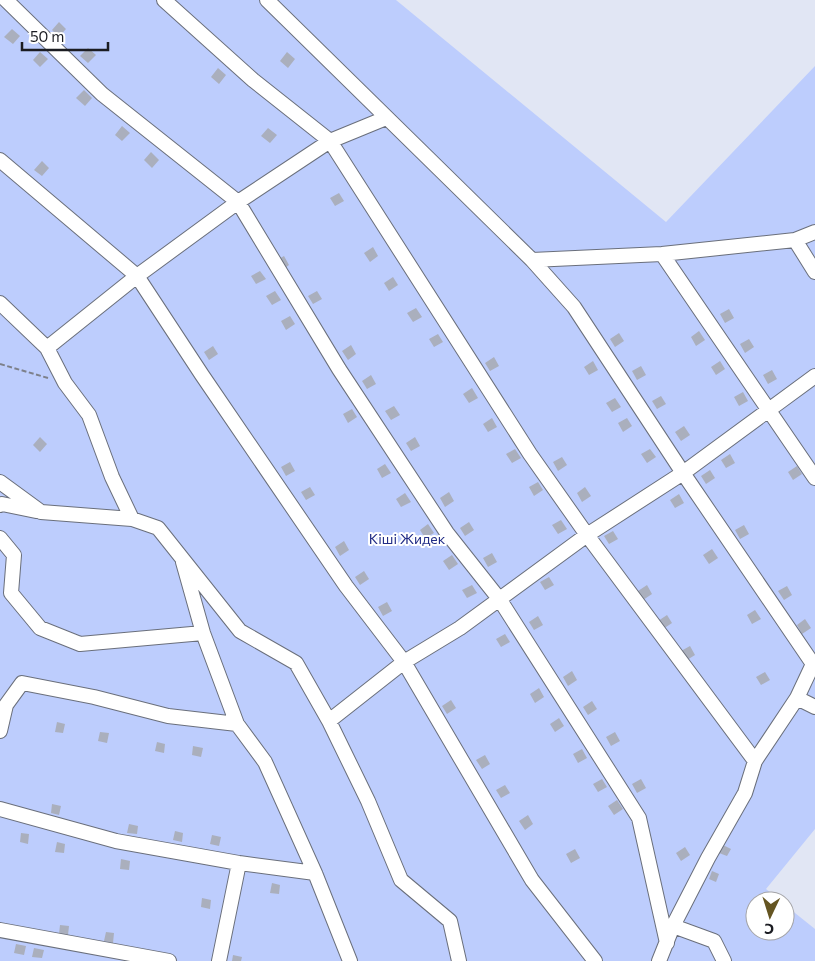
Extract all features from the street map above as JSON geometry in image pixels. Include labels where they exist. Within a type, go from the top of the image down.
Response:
[{"type":"street","points":[[6,0],[102,94],[238,202],[339,369],[448,533],[500,600],[639,818],[666,943]]},
{"type":"street","points":[[164,0],[253,80],[330,141],[530,454],[755,761]]},
{"type":"street","points":[[267,0],[532,260],[574,306],[683,472],[814,663],[797,698],[755,761],[745,793],[708,858],[659,961]]},
{"type":"street","points":[[47,348],[137,276],[238,202],[330,141],[386,118]]},
{"type":"street","points":[[0,160],[137,276],[346,586],[404,662],[532,880],[595,961]]},
{"type":"street","points":[[532,260],[662,254],[795,240],[815,232]]},
{"type":"street","points":[[795,240],[815,272]]},
{"type":"street","points":[[662,254],[815,478]]},
{"type":"street","points":[[0,303],[47,348],[65,383],[89,415],[112,478],[132,519]]},
{"type":"street","points":[[329,721],[404,662],[460,628],[588,535],[683,472],[815,376]]},
{"type":"street","points":[[0,482],[41,512]]},
{"type":"street","points":[[0,505],[41,512],[132,519],[158,528],[240,631],[296,663],[329,721],[368,801],[401,880],[450,921],[459,961]]},
{"type":"street","points":[[0,538],[14,555],[11,593],[40,628],[80,644],[203,633]]},
{"type":"street","points":[[181,556],[203,633],[237,724],[265,762],[315,873],[350,961]]},
{"type":"street","points":[[0,731],[6,705],[22,683],[168,716],[237,724]]},
{"type":"street","points":[[797,698],[815,707]]},
{"type":"street","points":[[0,809],[116,841],[239,863],[315,873]]},
{"type":"street","points":[[219,961],[239,863]]},
{"type":"street","points":[[674,926],[714,941],[724,961]]},
{"type":"street","points":[[0,930],[169,961]]},
{"type":"path","points":[[0,364],[65,383]]},
{"type":"green space","name":"Кіші Жидек","points":[[0,0],[396,0],[666,222],[815,66],[815,829],[766,889],[768,891],[745,891],[745,941],[795,941],[795,913],[815,929],[815,961],[0,961]]},
{"type":"building","points":[[59,22],[66,29],[59,37],[52,30]]},
{"type":"building","points":[[12,29],[20,36],[13,44],[4,37]]},
{"type":"building","points":[[88,48],[96,55],[88,63],[80,56]]},
{"type":"building","points":[[40,52],[48,59],[40,67],[33,60]]},
{"type":"building","points":[[287,52],[295,59],[288,68],[280,61]]},
{"type":"building","points":[[218,68],[226,75],[219,84],[211,77]]},
{"type":"building","points":[[84,90],[92,98],[85,106],[76,98]]},
{"type":"building","points":[[122,126],[130,133],[122,141],[115,135]]},
{"type":"building","points":[[268,128],[277,135],[270,143],[261,136]]},
{"type":"building","points":[[151,152],[159,160],[152,168],[144,160]]},
{"type":"building","points":[[42,161],[49,168],[42,176],[34,170]]},
{"type":"building","points":[[339,193],[344,201],[335,206],[330,198]]},
{"type":"building","points":[[373,247],[378,256],[370,262],[364,253]]},
{"type":"building","points":[[284,256],[289,265],[281,271],[275,261]]},
{"type":"building","points":[[260,271],[266,279],[256,284],[251,276]]},
{"type":"building","points":[[393,277],[398,285],[389,291],[384,283]]},
{"type":"building","points":[[275,291],[281,300],[272,305],[266,296]]},
{"type":"building","points":[[317,291],[322,299],[313,304],[308,296]]},
{"type":"building","points":[[416,308],[422,317],[413,322],[407,313]]},
{"type":"building","points":[[729,309],[734,318],[725,323],[720,314]]},
{"type":"building","points":[[290,316],[295,324],[286,330],[281,321]]},
{"type":"building","points":[[699,331],[705,340],[696,346],[691,337]]},
{"type":"building","points":[[619,333],[624,341],[615,347],[610,339]]},
{"type":"building","points":[[438,334],[443,342],[434,347],[429,339]]},
{"type":"building","points":[[749,339],[754,347],[745,353],[740,344]]},
{"type":"building","points":[[351,345],[356,354],[348,360],[342,351]]},
{"type":"building","points":[[213,346],[218,354],[209,360],[204,352]]},
{"type":"building","points":[[494,357],[499,366],[490,371],[485,363]]},
{"type":"building","points":[[593,361],[598,370],[589,375],[584,367]]},
{"type":"building","points":[[720,361],[725,369],[716,375],[711,367]]},
{"type":"building","points":[[641,366],[646,375],[637,380],[632,371]]},
{"type":"building","points":[[772,370],[777,379],[768,384],[763,375]]},
{"type":"building","points":[[371,375],[376,384],[367,389],[362,381]]},
{"type":"building","points":[[472,388],[478,398],[469,403],[463,394]]},
{"type":"building","points":[[743,392],[748,401],[739,406],[734,397]]},
{"type":"building","points":[[661,396],[666,404],[657,409],[652,401]]},
{"type":"building","points":[[615,398],[621,407],[612,412],[606,403]]},
{"type":"building","points":[[394,406],[400,415],[391,420],[385,411]]},
{"type":"building","points":[[352,409],[357,417],[348,423],[343,414]]},
{"type":"building","points":[[492,418],[497,427],[488,432],[483,424]]},
{"type":"building","points":[[627,418],[632,426],[623,432],[618,423]]},
{"type":"building","points":[[684,426],[690,435],[681,441],[675,432]]},
{"type":"building","points":[[40,437],[47,444],[40,452],[33,445]]},
{"type":"building","points":[[415,437],[420,446],[411,451],[406,443]]},
{"type":"building","points":[[515,449],[521,458],[512,463],[506,454]]},
{"type":"building","points":[[650,449],[656,457],[647,463],[641,454]]},
{"type":"building","points":[[730,454],[735,463],[726,468],[721,460]]},
{"type":"building","points":[[562,457],[567,465],[558,471],[553,462]]},
{"type":"building","points":[[290,462],[295,471],[286,476],[281,467]]},
{"type":"building","points":[[385,464],[391,473],[382,478],[377,469]]},
{"type":"building","points":[[797,466],[802,474],[793,480],[788,472]]},
{"type":"building","points":[[710,470],[715,478],[706,484],[701,476]]},
{"type":"building","points":[[538,482],[543,490],[534,496],[529,487]]},
{"type":"building","points":[[310,487],[315,495],[306,500],[301,492]]},
{"type":"building","points":[[585,487],[591,496],[582,502],[577,493]]},
{"type":"building","points":[[449,492],[454,501],[445,507],[440,498]]},
{"type":"building","points":[[405,493],[411,502],[401,507],[396,499]]},
{"type":"building","points":[[679,494],[684,503],[675,508],[670,500]]},
{"type":"building","points":[[561,520],[567,529],[558,534],[552,525]]},
{"type":"building","points":[[469,522],[474,530],[465,536],[460,528]]},
{"type":"building","points":[[428,524],[434,533],[425,538],[420,530]]},
{"type":"building","points":[[744,525],[749,534],[740,539],[735,530]]},
{"type":"building","points":[[613,531],[618,539],[609,544],[604,536]]},
{"type":"building","points":[[344,541],[349,550],[340,556],[335,547]]},
{"type":"building","points":[[712,549],[718,558],[709,564],[703,555]]},
{"type":"building","points":[[492,553],[497,562],[488,567],[483,558]]},
{"type":"building","points":[[452,555],[458,564],[449,570],[443,561]]},
{"type":"building","points":[[364,571],[369,579],[360,585],[355,577]]},
{"type":"building","points":[[549,577],[554,585],[545,590],[540,582]]},
{"type":"building","points":[[472,585],[477,593],[467,598],[462,590]]},
{"type":"building","points":[[647,585],[652,594],[643,600],[638,591]]},
{"type":"building","points":[[787,586],[792,595],[784,600],[778,591]]},
{"type":"building","points":[[387,602],[392,611],[383,616],[378,607]]},
{"type":"building","points":[[755,610],[761,619],[752,624],[747,615]]},
{"type":"building","points":[[667,615],[672,623],[663,629],[658,621]]},
{"type":"building","points":[[538,616],[543,625],[534,630],[529,622]]},
{"type":"building","points":[[805,619],[811,628],[802,634],[797,625]]},
{"type":"building","points":[[505,634],[510,642],[501,647],[496,639]]},
{"type":"building","points":[[690,646],[695,655],[687,660],[681,651]]},
{"type":"building","points":[[572,671],[577,680],[568,686],[563,677]]},
{"type":"building","points":[[765,672],[770,680],[761,685],[756,677]]},
{"type":"building","points":[[539,688],[544,697],[535,703],[530,694]]},
{"type":"building","points":[[451,700],[456,708],[447,714],[442,706]]},
{"type":"building","points":[[592,701],[597,709],[588,715],[583,707]]},
{"type":"building","points":[[559,718],[564,726],[555,732],[550,724]]},
{"type":"building","points":[[57,722],[65,724],[63,733],[55,732]]},
{"type":"building","points":[[100,732],[109,733],[107,743],[98,741]]},
{"type":"building","points":[[615,732],[620,741],[611,746],[606,737]]},
{"type":"building","points":[[157,742],[165,744],[164,753],[155,751]]},
{"type":"building","points":[[193,746],[203,748],[201,757],[192,755]]},
{"type":"building","points":[[582,749],[587,758],[578,763],[573,754]]},
{"type":"building","points":[[485,755],[490,764],[482,769],[476,760]]},
{"type":"building","points":[[602,779],[607,787],[598,792],[593,784]]},
{"type":"building","points":[[641,779],[646,788],[637,793],[632,784]]},
{"type":"building","points":[[505,785],[510,793],[501,798],[496,790]]},
{"type":"building","points":[[617,800],[623,809],[614,815],[608,806]]},
{"type":"building","points":[[52,804],[61,806],[59,815],[51,813]]},
{"type":"building","points":[[528,815],[533,824],[525,830],[519,821]]},
{"type":"building","points":[[129,824],[138,826],[137,834],[127,833]]},
{"type":"building","points":[[175,831],[183,833],[182,842],[173,840]]},
{"type":"building","points":[[21,833],[29,834],[28,844],[20,842]]},
{"type":"building","points":[[212,835],[221,837],[219,846],[210,844]]},
{"type":"building","points":[[57,842],[65,844],[64,853],[55,852]]},
{"type":"building","points":[[723,845],[731,849],[727,856],[719,853]]},
{"type":"building","points":[[685,847],[690,855],[681,861],[676,853]]},
{"type":"building","points":[[575,849],[580,858],[571,863],[566,854]]},
{"type":"building","points":[[121,859],[130,861],[129,870],[120,869]]},
{"type":"building","points":[[712,871],[719,874],[716,882],[709,879]]},
{"type":"building","points":[[272,883],[280,885],[279,894],[270,893]]},
{"type":"building","points":[[202,898],[211,900],[210,909],[201,907]]},
{"type":"building","points":[[60,925],[69,926],[68,935],[59,934]]},
{"type":"building","points":[[106,932],[114,933],[113,943],[104,941]]},
{"type":"building","points":[[16,944],[26,946],[24,955],[14,953]]},
{"type":"building","points":[[34,948],[44,950],[42,958],[32,957]]},
{"type":"building","points":[[233,955],[242,957],[241,961],[232,961]]}]
